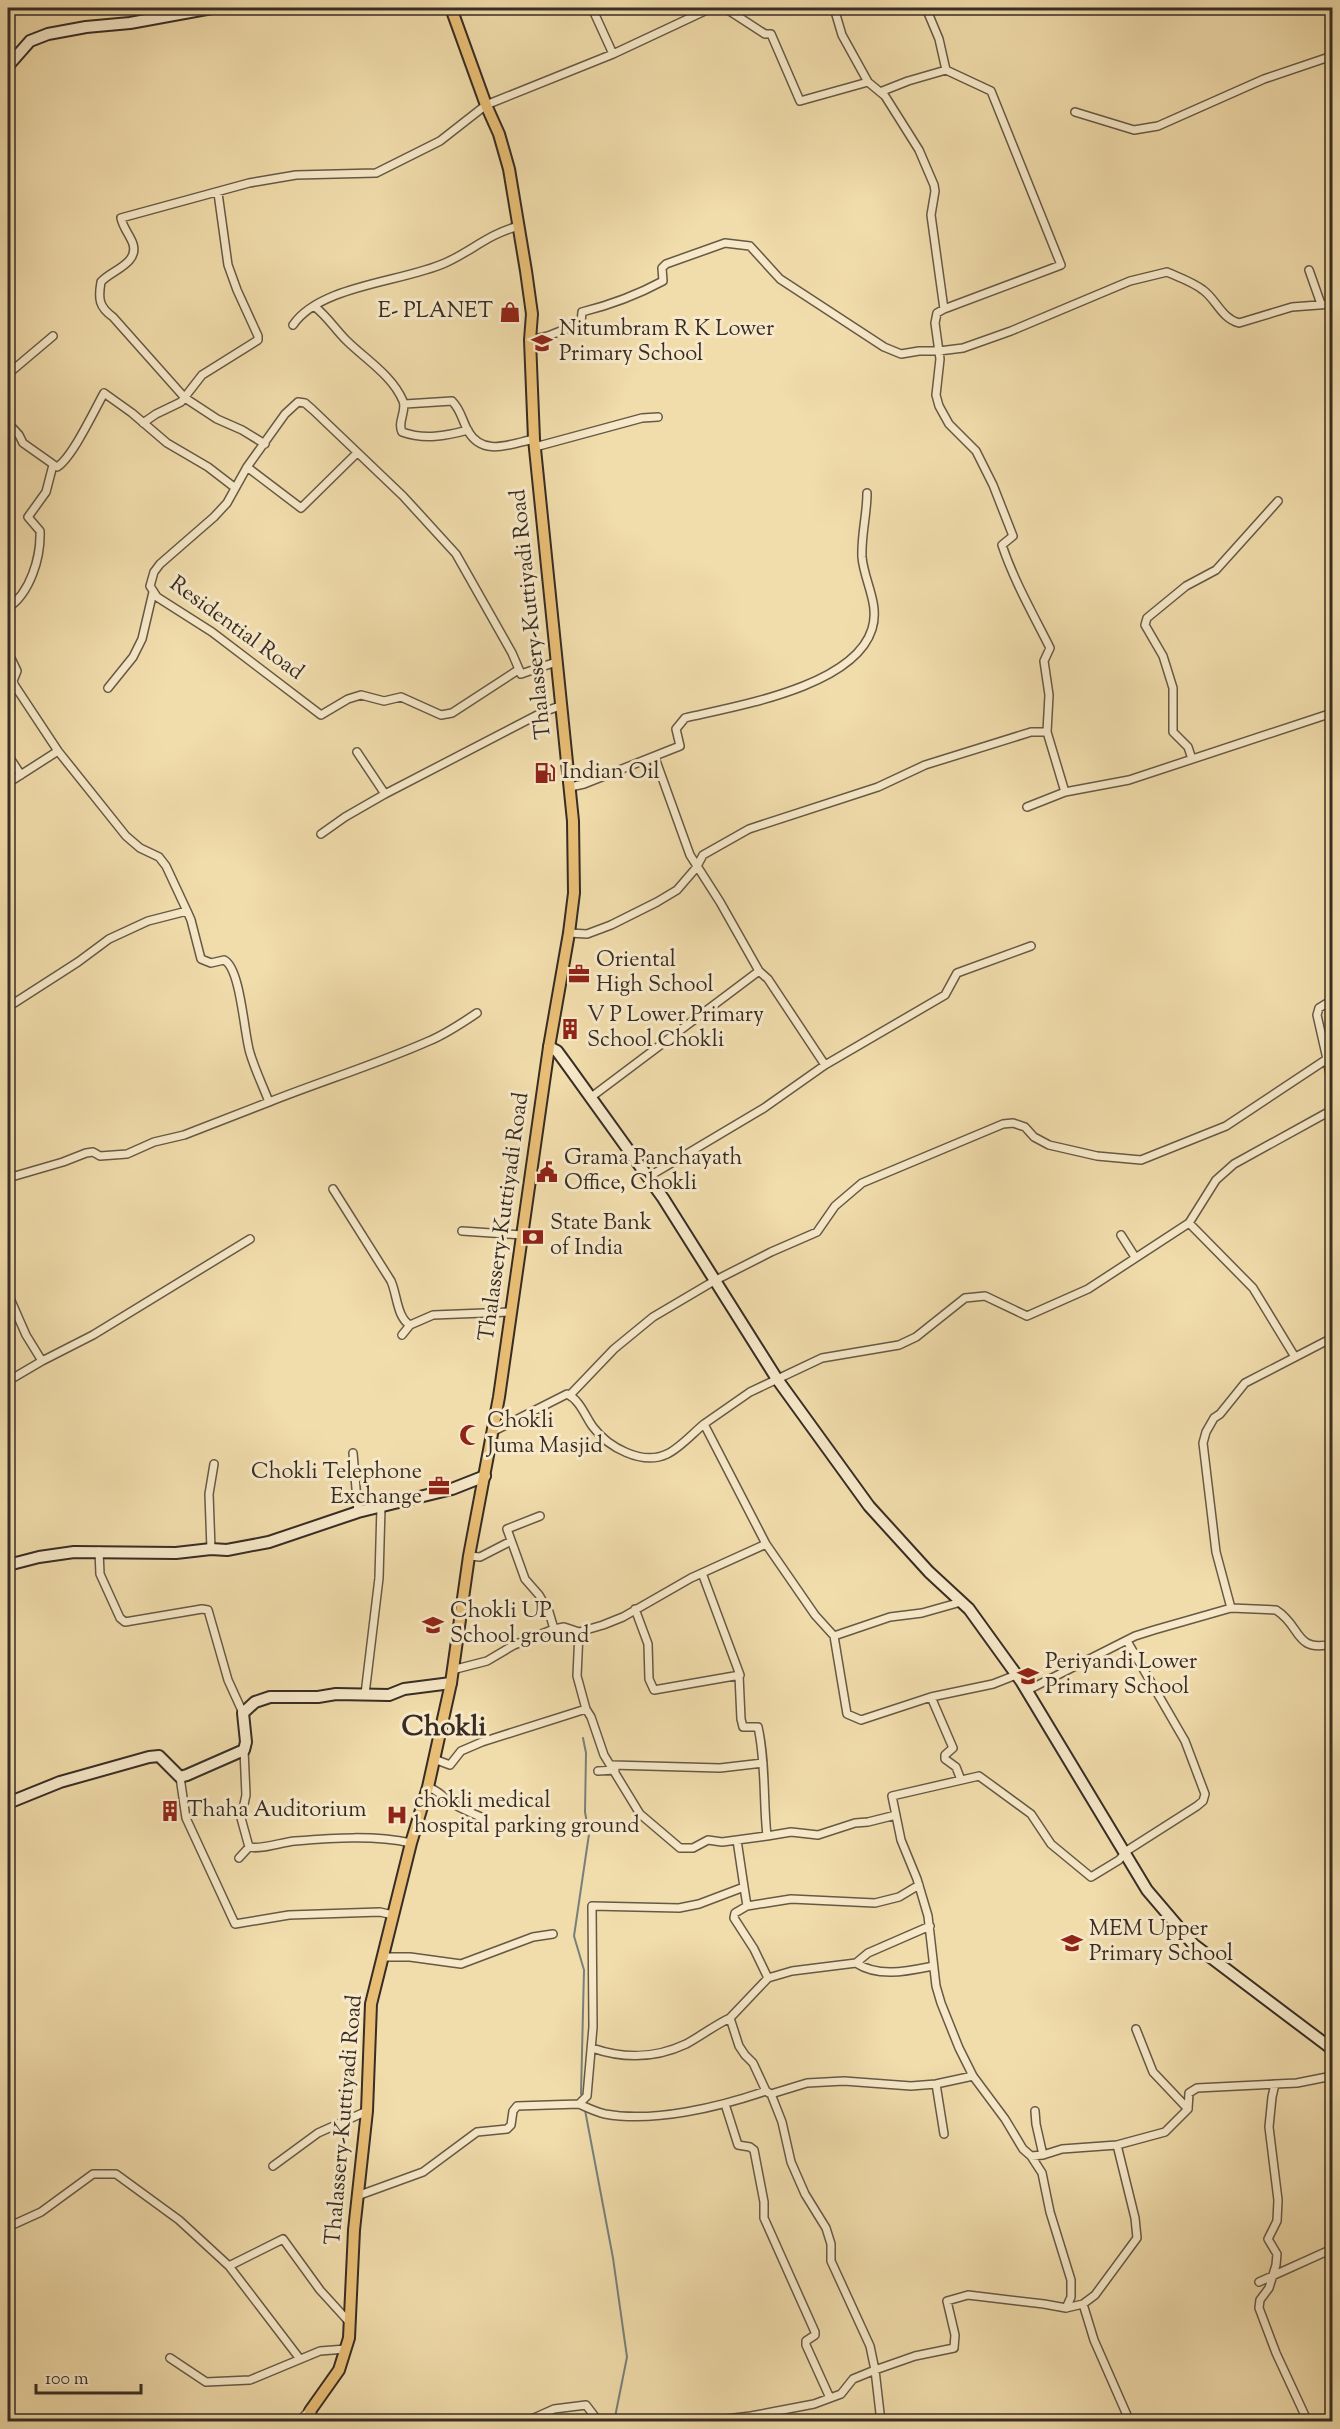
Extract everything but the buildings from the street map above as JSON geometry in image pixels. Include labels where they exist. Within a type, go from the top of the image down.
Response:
[{"type":"main road","points":[[8,66],[30,42],[48,34],[86,27],[130,23],[168,11],[212,8]]},
{"type":"main road","name":"Thalassery-Kuttiyadi Road","points":[[311,2416],[339,2370],[346,2349],[350,2323],[357,2196],[367,2111],[371,2004],[411,1843],[428,1787],[451,1683],[469,1556],[485,1476],[511,1312],[549,1047],[569,933],[575,862],[570,787],[534,443],[530,340],[532,314],[509,169],[499,134],[486,105],[452,8]]},
{"type":"main road","points":[[549,1047],[562,1058],[648,1177],[777,1379],[869,1506],[929,1572],[969,1609],[1016,1675],[1147,1890],[1193,1944],[1332,2049]]},
{"type":"main road","points":[[8,1565],[39,1557],[99,1551],[176,1553],[212,1549],[227,1550],[269,1542],[358,1512],[452,1489],[485,1476]]},
{"type":"main road","points":[[8,1803],[60,1782],[149,1757],[159,1756],[180,1777],[244,1750],[246,1742],[243,1713],[255,1702],[270,1697],[318,1697],[336,1694],[389,1695],[404,1689],[451,1683]]},
{"type":"street","points":[[592,8],[613,54]]},
{"type":"street","points":[[686,8],[692,17]]},
{"type":"street","points":[[265,444],[184,398],[113,317],[104,311],[99,303],[101,282],[128,262],[134,254],[134,248],[121,218],[249,183],[296,175],[376,173],[440,141],[486,105],[613,54],[711,8]]},
{"type":"street","points":[[725,8],[765,34],[771,34],[800,101],[868,82]]},
{"type":"street","points":[[834,8],[842,35],[868,82],[885,96],[919,150],[934,185],[931,215],[944,309]]},
{"type":"street","points":[[926,8],[939,39],[946,70]]},
{"type":"street","points":[[1075,112],[1134,130],[1158,126],[1264,79],[1332,56]]},
{"type":"street","points":[[880,92],[946,70],[991,91],[1061,266],[944,309],[937,314],[934,322],[939,351],[936,394],[939,406],[949,424],[976,451],[993,485],[1013,536],[1002,545],[1005,554],[1021,592],[1050,648],[1044,661],[1049,694],[1047,732],[1065,792]]},
{"type":"street","points":[[143,423],[156,414],[172,408],[184,398],[202,375],[258,340],[228,265],[218,193]]},
{"type":"street","points":[[293,325],[297,318],[314,306],[359,286],[377,284],[445,263],[486,237],[519,226]]},
{"type":"street","points":[[530,340],[548,336],[581,323],[582,312],[606,306],[663,281],[662,268],[666,264],[725,243],[750,246],[780,279],[884,346],[901,354],[963,348],[993,338],[1130,281],[1167,272],[1203,290],[1231,321],[1239,323],[1292,307],[1332,304]]},
{"type":"street","points":[[1309,270],[1321,304]]},
{"type":"street","points":[[314,306],[325,314],[346,341],[357,348],[389,380],[405,404],[400,427],[404,433],[421,437],[468,430]]},
{"type":"street","points":[[8,374],[53,336]]},
{"type":"street","points":[[8,423],[23,443],[57,467],[62,464],[104,393],[167,443],[208,467],[234,487]]},
{"type":"street","points":[[405,404],[452,401],[458,407],[468,430],[482,446],[492,448],[534,443],[642,418],[658,417]]},
{"type":"street","name":"Residential Road","points":[[357,453],[305,403],[298,402],[285,414],[247,467],[227,503],[160,564],[148,588],[165,602],[212,632],[321,715],[348,699],[361,695],[384,701],[401,697],[441,715],[452,713],[518,670]]},
{"type":"street","points":[[247,467],[301,508],[357,453],[403,496],[456,554],[512,653],[518,670],[525,674],[556,662]]},
{"type":"street","points":[[8,608],[19,600],[25,590],[36,560],[40,531],[28,517],[46,492],[53,465]]},
{"type":"street","points":[[570,787],[584,784],[680,747],[676,729],[685,718],[767,699],[806,685],[828,675],[854,657],[872,628],[872,592],[862,561],[867,493]]},
{"type":"street","points":[[1192,759],[1188,747],[1173,732],[1171,725],[1174,706],[1173,688],[1163,656],[1145,625],[1147,618],[1186,586],[1215,570],[1278,501]]},
{"type":"street","points":[[108,688],[133,657],[142,639],[148,588]]},
{"type":"street","points":[[8,652],[17,670],[13,681],[15,686],[58,751],[126,836],[140,848],[159,857],[166,866],[191,920],[201,959],[211,963],[224,960],[230,966],[242,1006],[249,1051],[269,1102]]},
{"type":"street","points":[[321,834],[385,794],[543,712],[560,706]]},
{"type":"street","points":[[1027,807],[1065,792],[1128,780],[1274,734],[1332,713]]},
{"type":"street","points":[[569,933],[587,934],[657,902],[677,890],[704,855],[749,829],[878,787],[924,765],[1031,732],[1047,732]]},
{"type":"street","points":[[8,783],[58,751]]},
{"type":"street","points":[[357,752],[385,794]]},
{"type":"street","points":[[8,755],[21,775]]},
{"type":"street","points":[[655,758],[682,838],[696,868],[708,881],[759,971],[768,979],[825,1065]]},
{"type":"street","points":[[8,1007],[78,963],[109,939],[148,921],[186,911]]},
{"type":"street","points":[[648,1177],[764,1108],[825,1065],[945,995],[957,973],[1031,946]]},
{"type":"street","points":[[590,1098],[759,971]]},
{"type":"street","points":[[1332,1000],[1319,1008],[1317,1015],[1332,1085]]},
{"type":"street","points":[[8,1178],[52,1166],[86,1153],[93,1152],[99,1156],[127,1154],[154,1142],[184,1135],[430,1041],[477,1013]]},
{"type":"street","points":[[570,1395],[614,1349],[653,1317],[714,1281],[817,1232],[835,1206],[862,1183],[1003,1124],[1013,1123],[1025,1127],[1034,1137],[1049,1146],[1097,1156],[1141,1160],[1226,1126],[1327,1059]]},
{"type":"street","points":[[492,1432],[564,1395],[570,1395],[576,1400],[595,1430],[612,1444],[635,1457],[652,1458],[668,1454],[704,1424],[750,1392],[822,1358],[899,1345],[916,1337],[965,1298],[985,1296],[1027,1316],[1088,1289],[1189,1223],[1216,1180],[1234,1164],[1332,1110]]},
{"type":"street","points":[[333,1189],[391,1281],[399,1310],[405,1323],[410,1325]]},
{"type":"street","points":[[1189,1223],[1253,1288],[1295,1357]]},
{"type":"street","points":[[462,1231],[522,1235]]},
{"type":"street","points":[[1121,1235],[1135,1257]]},
{"type":"street","points":[[8,1381],[93,1335],[250,1239]]},
{"type":"street","points":[[8,1294],[26,1335],[42,1361]]},
{"type":"street","points":[[402,1335],[410,1325],[433,1315],[511,1312]]},
{"type":"street","points":[[1231,1608],[1216,1552],[1203,1443],[1206,1432],[1214,1418],[1220,1414],[1245,1383],[1332,1338]]},
{"type":"street","points":[[704,1424],[766,1544],[815,1615],[834,1636],[847,1714],[861,1720],[931,1697],[993,1684],[1016,1675]]},
{"type":"street","points":[[353,1453],[358,1512]]},
{"type":"street","points":[[212,1549],[209,1494],[214,1464]]},
{"type":"street","points":[[365,1694],[379,1578],[381,1507]]},
{"type":"street","points":[[540,1516],[507,1529],[525,1579],[539,1595],[549,1612],[554,1629]]},
{"type":"street","points":[[469,1556],[480,1557],[511,1541]]},
{"type":"street","points":[[452,1670],[487,1661],[514,1645],[554,1629],[564,1627],[579,1632],[603,1625],[702,1573],[766,1544]]},
{"type":"street","points":[[99,1551],[100,1574],[120,1618],[125,1622],[202,1609],[208,1610],[228,1680],[243,1713]]},
{"type":"street","points":[[702,1573],[739,1676],[743,1727],[758,1727],[763,1750],[767,1836]]},
{"type":"street","points":[[834,1636],[890,1617],[922,1613],[961,1602]]},
{"type":"street","points":[[1026,1691],[1126,1641],[1154,1630],[1231,1608],[1276,1611],[1307,1644],[1316,1647],[1332,1644]]},
{"type":"street","points":[[635,1609],[648,1644],[649,1679],[654,1690],[739,1676]]},
{"type":"street","points":[[579,1632],[577,1676],[586,1709],[604,1755],[640,1814],[680,1848],[693,1848],[708,1840],[722,1842],[791,1832],[818,1834],[855,1823],[896,1815]]},
{"type":"street","points":[[1066,2308],[1071,2297],[1071,2280],[1050,2212],[1042,2173],[973,2076],[941,2003],[933,1966],[930,1926],[919,1885],[901,1840],[892,1796],[979,1776],[1031,1814],[1051,1844],[1091,1876],[1119,1860],[1128,1850],[1197,1806],[1203,1801],[1205,1794],[1185,1741],[1126,1641]]},
{"type":"street","points":[[931,1697],[953,1748],[945,1755],[945,1759],[956,1767],[961,1780]]},
{"type":"street","points":[[434,1759],[450,1765],[461,1751],[482,1742],[586,1709]]},
{"type":"street","points":[[244,1750],[246,1795],[241,1818],[249,1847]]},
{"type":"street","points":[[598,1771],[613,1768],[720,1768],[763,1763]]},
{"type":"street","points":[[180,1777],[186,1818],[235,1924],[289,1915],[381,1912],[393,1915]]},
{"type":"street","points":[[428,1787],[443,1794],[459,1808],[483,1818]]},
{"type":"street","points":[[249,1847],[259,1848],[293,1841],[349,1838],[411,1843]]},
{"type":"street","points":[[737,1840],[747,1906]]},
{"type":"street","points":[[239,1858],[249,1847]]},
{"type":"street","points":[[768,1978],[754,1949],[734,1918],[735,1913],[747,1906],[791,1899],[875,1903],[899,1897],[919,1885]]},
{"type":"street","points":[[579,2104],[586,2096],[591,2048],[592,1906],[679,1908],[710,1901],[744,1887]]},
{"type":"street","points":[[591,2048],[616,2056],[653,2056],[686,2044],[730,2018],[768,1978],[792,1971],[856,1962],[867,1953],[930,1926]]},
{"type":"street","points":[[383,1957],[410,1957],[461,1964],[533,1937],[553,1934]]},
{"type":"street","points":[[856,1962],[872,1970],[901,1972],[933,1966]]},
{"type":"street","points":[[730,2018],[739,2046],[753,2063],[782,2122],[791,2162],[805,2194],[826,2228],[831,2244],[831,2261],[870,2346],[881,2421]]},
{"type":"street","points":[[1136,2029],[1153,2072],[1188,2109]]},
{"type":"street","points":[[357,2196],[423,2172],[477,2132],[507,2129],[511,2125],[513,2111],[517,2106],[579,2104],[604,2114],[627,2116],[680,2112],[725,2104],[807,2083],[844,2082],[911,2086],[936,2084],[973,2076]]},
{"type":"street","points":[[1031,2156],[1062,2149],[1117,2145],[1165,2133],[1188,2109],[1190,2093],[1197,2088],[1297,2083],[1332,2076]]},
{"type":"street","points":[[936,2084],[944,2134]]},
{"type":"street","points":[[1275,2084],[1269,2127],[1278,2200],[1277,2221],[1268,2239],[1277,2254],[1269,2288],[1260,2300],[1259,2308],[1276,2353],[1308,2421]]},
{"type":"street","points":[[725,2104],[738,2145],[750,2147],[753,2150],[764,2202],[764,2218],[815,2332],[815,2335],[806,2341],[806,2345],[830,2398]]},
{"type":"street","points":[[273,2166],[318,2133],[367,2111]]},
{"type":"street","points":[[1035,2111],[1043,2155]]},
{"type":"street","points":[[699,2421],[751,2416],[814,2404],[841,2394],[853,2379],[875,2370],[915,2356],[954,2348],[955,2335],[948,2301],[968,2295],[978,2295],[1066,2308],[1083,2304],[1095,2295],[1137,2238],[1136,2218],[1117,2145]]},
{"type":"street","points":[[8,2227],[41,2212],[93,2174],[116,2175],[179,2220],[229,2266],[300,2360]]},
{"type":"street","points":[[229,2266],[283,2239],[320,2290],[350,2323]]},
{"type":"street","points":[[1259,2282],[1332,2249]]},
{"type":"street","points":[[1083,2304],[1094,2340],[1130,2421]]},
{"type":"street","points":[[170,2358],[206,2382],[250,2380],[320,2351],[346,2349]]},
{"type":"street","points":[[525,2421],[554,2409],[586,2405],[599,2421]]},
{"type":"street","points":[[300,2421],[311,2416]]},
{"type":"waterway","points":[[581,2094],[584,1970],[574,1936],[589,1834],[585,1812],[586,1753],[583,1738]]},
{"type":"waterway","points":[[585,2110],[613,2258],[627,2357],[614,2422]]},
{"type":"place","name":"E- PLANET","points":[[510,312]]},
{"type":"place","name":"Nitumbram R K Lower Primary School","points":[[542,343]]},
{"type":"place","name":"Indian Oil","points":[[545,773]]},
{"type":"place","name":"Oriental High School","points":[[579,974]]},
{"type":"place","name":"V P Lower Primary School Chokli","points":[[570,1029]]},
{"type":"place","name":"Grama Panchayath Office, Chokli","points":[[547,1172]]},
{"type":"place","name":"State Bank of India","points":[[533,1237]]},
{"type":"place","name":"Chokli Juma Masjid","points":[[470,1435]]},
{"type":"place","name":"Chokli Telephone Exchange","points":[[439,1486]]},
{"type":"place","name":"Chokli UP School ground","points":[[433,1625]]},
{"type":"place","name":"Periyandi Lower Primary School","points":[[1028,1676]]},
{"type":"place","name":"Thaha Auditorium","points":[[170,1811]]},
{"type":"place","name":"chokli medical hospital parking ground","points":[[397,1815]]},
{"type":"place","name":"MEM Upper Primary School","points":[[1072,1943]]},
{"type":"district","name":"Chokli","points":[[444,1728]]}]
